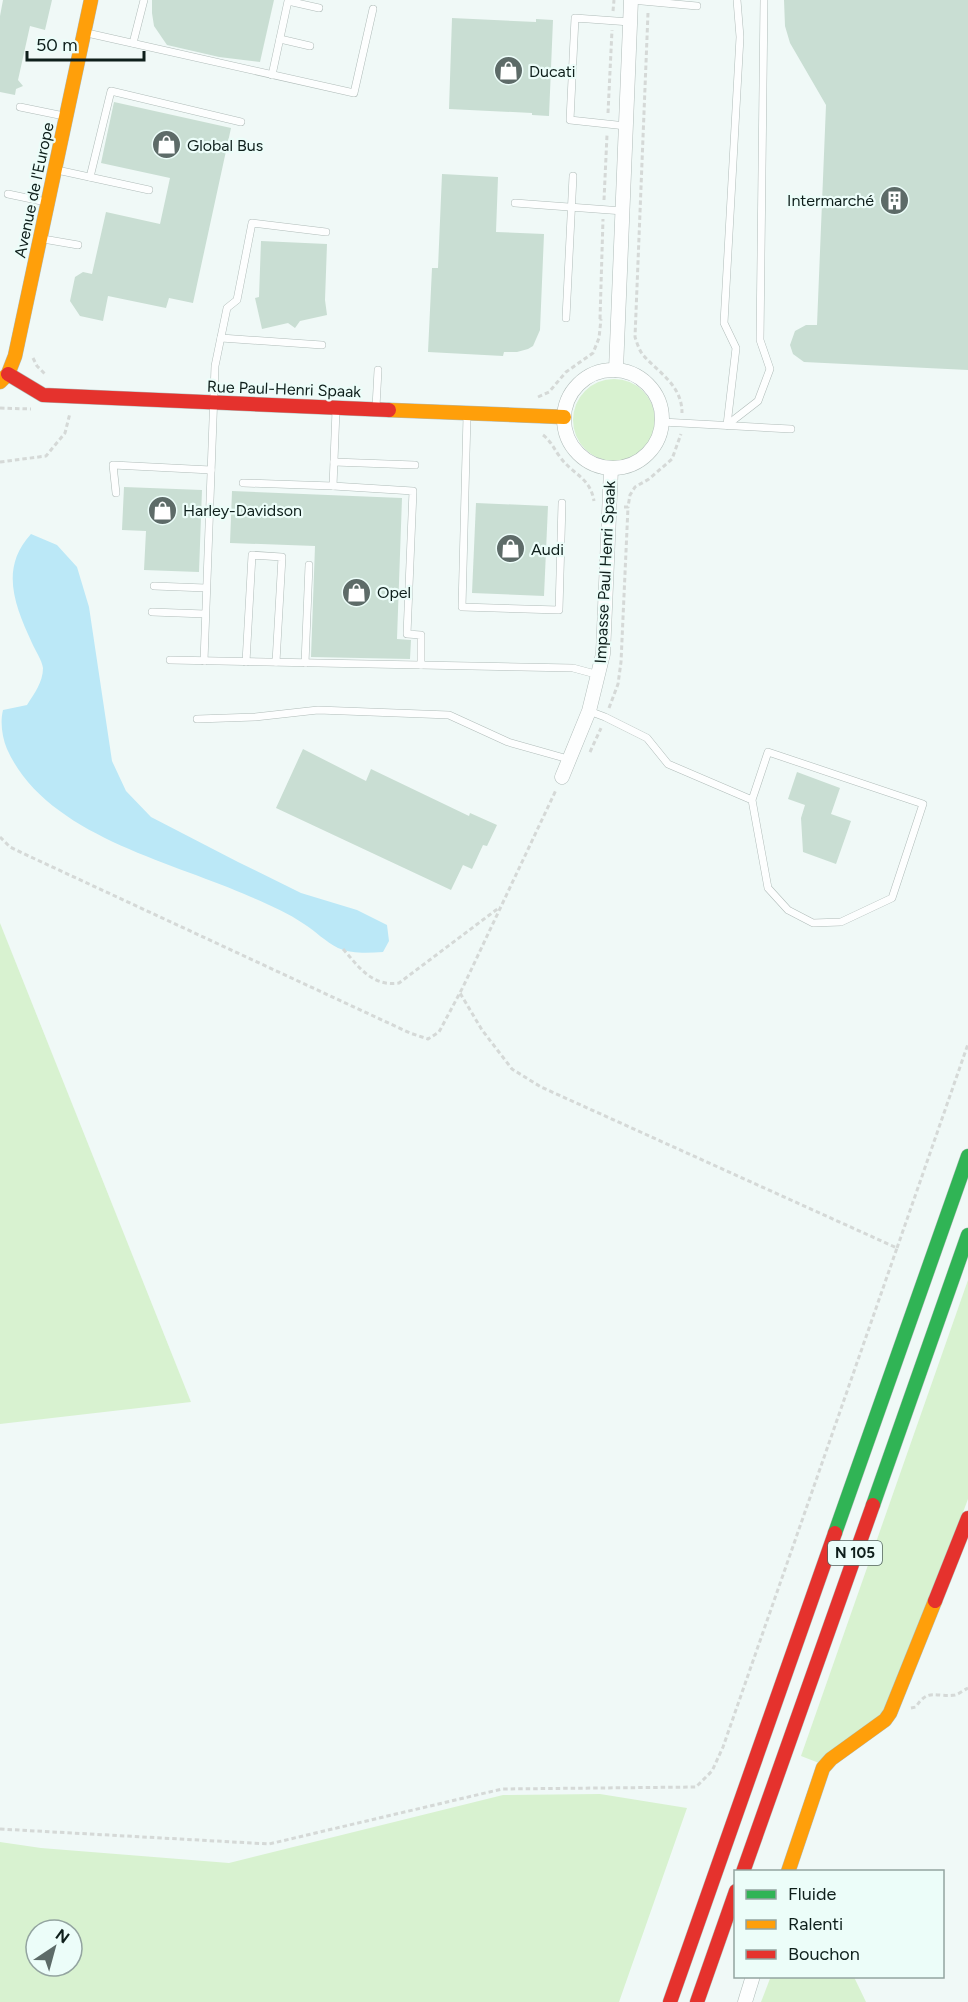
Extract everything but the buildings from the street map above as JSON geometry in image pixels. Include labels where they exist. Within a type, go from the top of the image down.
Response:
[{"type":"main road","name":"Avenue de l'Europe","points":[[4,378],[15,356],[91,0]]},
{"type":"main road","name":"Rue Paul-Henri Spaak","points":[[4,378],[44,394],[72,397],[564,417]]},
{"type":"main road","name":"N 105","points":[[670,2002],[968,1156]]},
{"type":"main road","name":"N 105","points":[[743,1870],[968,1235]]},
{"type":"main road","points":[[789,1870],[823,1768],[831,1759],[885,1720],[890,1713],[968,1518]]},
{"type":"main road","points":[[697,2002],[734,1895]]},
{"type":"street","points":[[616,370],[631,0]]},
{"type":"street","points":[[616,370],[633,374],[647,383],[658,397],[663,413],[662,430],[655,446],[644,459],[628,467],[611,469],[596,466],[582,458],[572,447],[566,433],[564,417],[567,402],[574,388],[586,378],[600,371],[616,370]]},
{"type":"street","name":"Impasse Paul Henri Spaak","points":[[562,777],[589,711],[603,654],[611,469]]},
{"type":"street","points":[[745,2002],[753,1978]]},
{"type":"lane","points":[[133,43],[144,0]]},
{"type":"lane","points":[[631,0],[697,6]]},
{"type":"lane","points":[[727,425],[736,348],[724,323],[740,37],[737,0]]},
{"type":"lane","points":[[727,425],[758,401],[770,369],[760,340],[764,0]]},
{"type":"lane","points":[[272,75],[288,1],[319,8]]},
{"type":"lane","points":[[84,32],[354,93],[373,9]]},
{"type":"lane","points":[[626,126],[570,120],[575,18],[630,22]]},
{"type":"lane","points":[[280,39],[310,46]]},
{"type":"lane","points":[[90,177],[111,91],[241,122]]},
{"type":"lane","points":[[20,107],[66,117]]},
{"type":"lane","points":[[55,170],[148,190]]},
{"type":"lane","points":[[566,318],[573,176]]},
{"type":"lane","points":[[8,194],[48,203]]},
{"type":"lane","points":[[515,203],[622,211]]},
{"type":"lane","points":[[204,661],[215,366],[227,308],[237,300],[252,223],[326,232]]},
{"type":"lane","points":[[40,238],[78,245]]},
{"type":"lane","points":[[221,338],[322,345]]},
{"type":"lane","points":[[375,410],[378,370]]},
{"type":"lane","points":[[333,486],[336,408]]},
{"type":"lane","points":[[467,413],[462,607],[559,610],[562,502]]},
{"type":"lane","points":[[662,422],[791,429]]},
{"type":"lane","points":[[334,462],[415,465]]},
{"type":"lane","points":[[116,493],[113,465],[211,470]]},
{"type":"lane","points":[[243,483],[412,490],[407,634],[421,635],[421,665]]},
{"type":"lane","points":[[246,662],[252,555],[282,557],[276,662]]},
{"type":"lane","points":[[305,663],[309,565]]},
{"type":"lane","points":[[154,586],[206,588]]},
{"type":"lane","points":[[152,612],[206,614]]},
{"type":"lane","points":[[170,660],[573,668],[599,675]]},
{"type":"lane","points":[[197,719],[255,717],[318,710],[449,715],[508,742],[568,759]]},
{"type":"lane","points":[[589,711],[647,738],[668,764],[752,800]]},
{"type":"lane","points":[[768,752],[923,804],[892,898],[841,922],[813,923],[788,910],[768,888],[752,800],[768,752]]},
{"type":"path","points":[[529,398],[540,397],[549,392],[566,372],[593,353],[599,338],[614,0]]},
{"type":"path","points":[[535,430],[553,444],[571,470],[585,479],[592,490],[595,506],[628,507],[630,495],[635,488],[672,459],[681,439],[682,404],[675,387],[641,353],[635,337],[648,2]]},
{"type":"path","points":[[600,319],[635,322]]},
{"type":"path","points":[[0,462],[46,456],[65,433],[72,397]]},
{"type":"path","points":[[0,408],[35,409]]},
{"type":"path","points":[[0,837],[10,847],[33,858],[410,1033],[428,1039],[439,1032],[460,993],[562,777]]},
{"type":"path","points":[[343,949],[368,977],[387,985],[399,983],[501,906]]},
{"type":"path","points":[[460,993],[482,1030],[512,1069],[541,1088],[897,1248]]},
{"type":"path","points":[[0,1828],[269,1844],[502,1789],[696,1787],[712,1770],[723,1747],[968,1044]]},
{"type":"path","points":[[890,1713],[916,1707],[921,1699],[933,1693],[955,1695],[968,1688]]},
{"type":"green space","points":[[614,379],[630,382],[643,391],[652,404],[655,420],[652,436],[643,449],[630,458],[614,461],[598,458],[585,449],[576,436],[573,420],[576,404],[585,391],[598,382]]},
{"type":"green space","points":[[0,923],[191,1402],[0,1424]]},
{"type":"green space","points":[[968,1280],[968,1499],[933,1593],[884,1712],[819,1763],[801,1756]]},
{"type":"green space","points":[[600,1794],[687,1808],[619,2002],[0,2002],[0,1842],[41,1848],[229,1863],[503,1795]]},
{"type":"green space","points":[[770,1978],[854,1978],[866,2002],[761,2002]]},
{"type":"water","points":[[31,534],[57,545],[77,567],[89,607],[112,761],[126,791],[151,817],[238,862],[301,893],[357,910],[387,925],[389,941],[383,952],[354,952],[338,948],[298,920],[271,906],[114,842],[80,825],[50,804],[25,779],[7,749],[2,719],[3,710],[27,705],[38,688],[43,673],[41,662],[20,614],[13,587],[16,560],[21,547]]},
{"type":"traffic: fast","points":[[835,1533],[968,1156]]},
{"type":"traffic: fast","points":[[873,1505],[968,1235]]},
{"type":"traffic: slow","points":[[0,382],[8,374],[15,356],[91,0]]},
{"type":"traffic: slow","points":[[389,410],[564,417]]},
{"type":"traffic: slow","points":[[789,1870],[823,1768],[831,1759],[885,1720],[890,1713],[935,1601]]},
{"type":"traffic: jam","points":[[8,374],[43,395],[389,410]]},
{"type":"traffic: jam","points":[[744,1870],[873,1505]]},
{"type":"traffic: jam","points":[[935,1601],[968,1518]]},
{"type":"traffic: jam","points":[[670,2002],[835,1533]]},
{"type":"traffic: jam","points":[[697,2002],[734,1897]]},
{"type":"place","name":"Ducati","points":[[508,71]]},
{"type":"place","name":"Global Bus","points":[[166,145]]},
{"type":"place","name":"Intermarché","points":[[895,200]]},
{"type":"place","name":"Harley-Davidson","points":[[162,510]]},
{"type":"place","name":"Audi","points":[[510,549]]},
{"type":"place","name":"Opel","points":[[356,592]]}]
